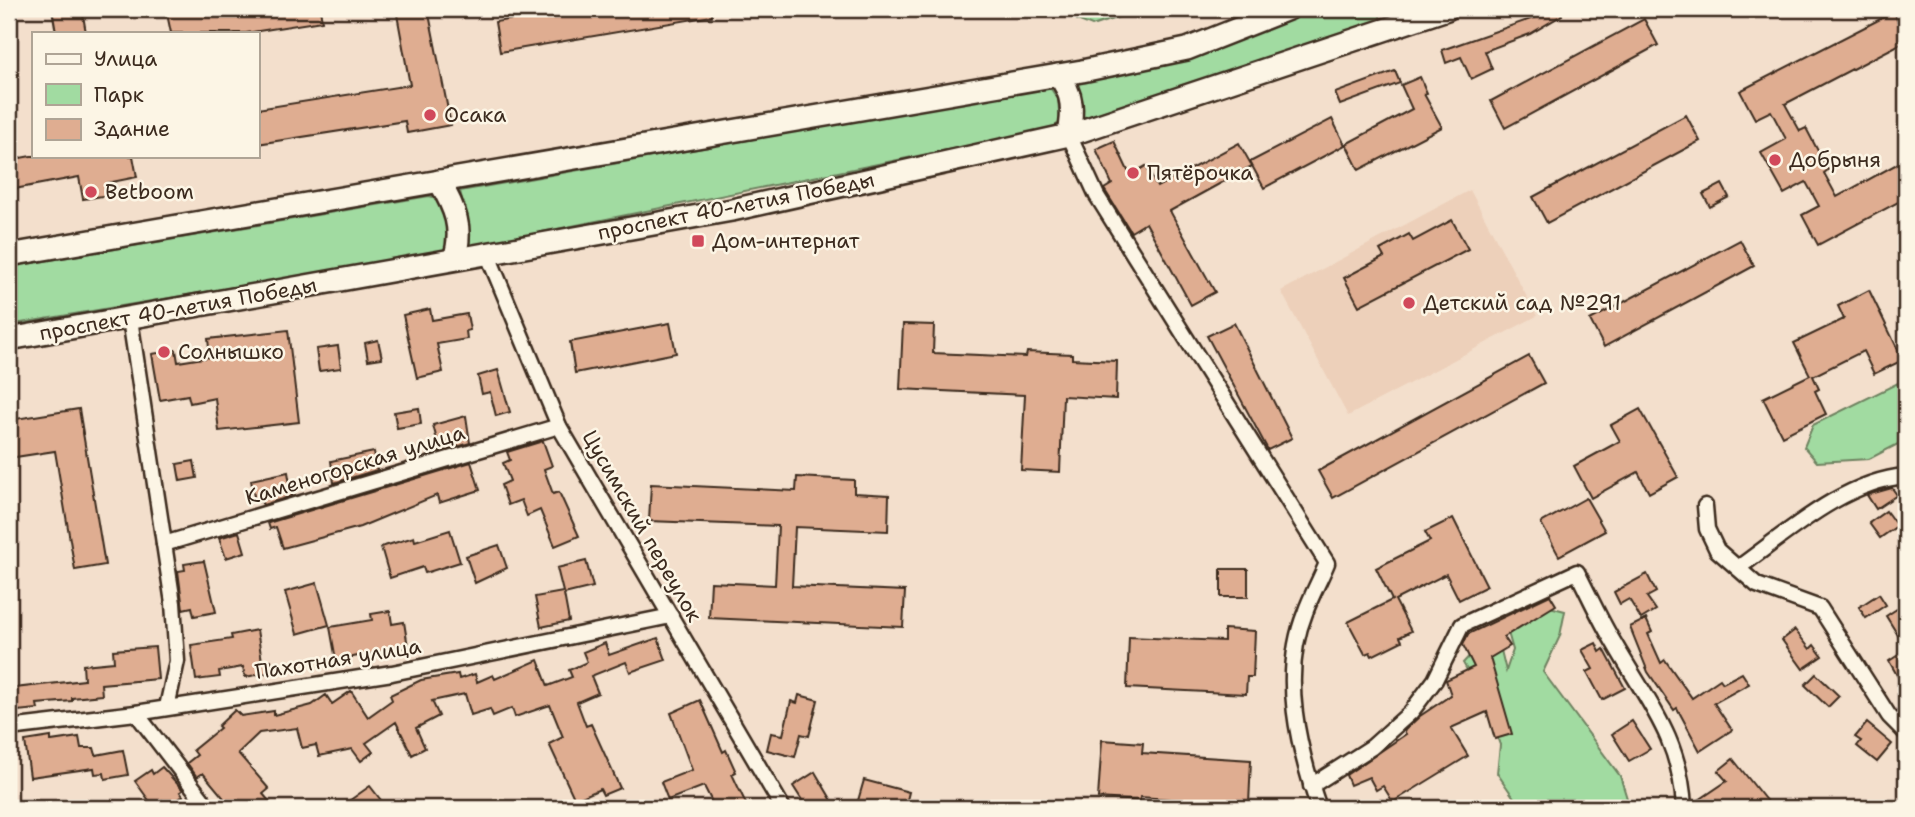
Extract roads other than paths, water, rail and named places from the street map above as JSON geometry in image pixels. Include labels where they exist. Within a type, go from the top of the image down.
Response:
[{"type":"main road","points":[[9,255],[1058,75],[1187,49],[1288,9]]},
{"type":"main road","name":"проспект 40-летия Победы","points":[[9,339],[732,210],[1069,135],[1447,9]]},
{"type":"main road","points":[[1058,75],[1069,88],[1072,113],[1069,135]]},
{"type":"main road","points":[[439,181],[458,220],[460,240],[454,259]]},
{"type":"street","points":[[1069,135],[1097,196],[1327,563],[1304,614],[1297,642],[1293,688],[1298,736],[1319,808]]},
{"type":"street","name":"Цусимский переулок","points":[[487,253],[559,426],[783,808]]},
{"type":"street","points":[[130,319],[173,603],[177,661],[174,686],[167,707]]},
{"type":"street","name":"Каменогорская улица","points":[[164,544],[559,426]]},
{"type":"street","points":[[1738,568],[1825,507],[1885,478],[1906,476]]},
{"type":"street","points":[[1705,506],[1707,529],[1717,550],[1757,585],[1820,608],[1889,716],[1906,733]]},
{"type":"street","points":[[1311,786],[1372,747],[1411,712],[1435,680],[1462,625],[1577,572],[1612,641],[1669,734],[1682,778],[1684,808]]},
{"type":"street","name":"Пахотная улица","points":[[9,728],[136,713],[393,673],[671,616]]},
{"type":"street","points":[[136,713],[209,808]]},
{"type":"place","name":"Осака","points":[[430,115]]},
{"type":"place","name":"Добрыня","points":[[1775,160]]},
{"type":"place","name":"Пятёрочка","points":[[1133,173]]},
{"type":"place","name":"Betboom","points":[[91,192]]},
{"type":"place","name":"Дом-интернат","points":[[698,241]]},
{"type":"place","name":"Детский сад №291","points":[[1409,303]]},
{"type":"place","name":"Солнышко","points":[[164,352]]}]
